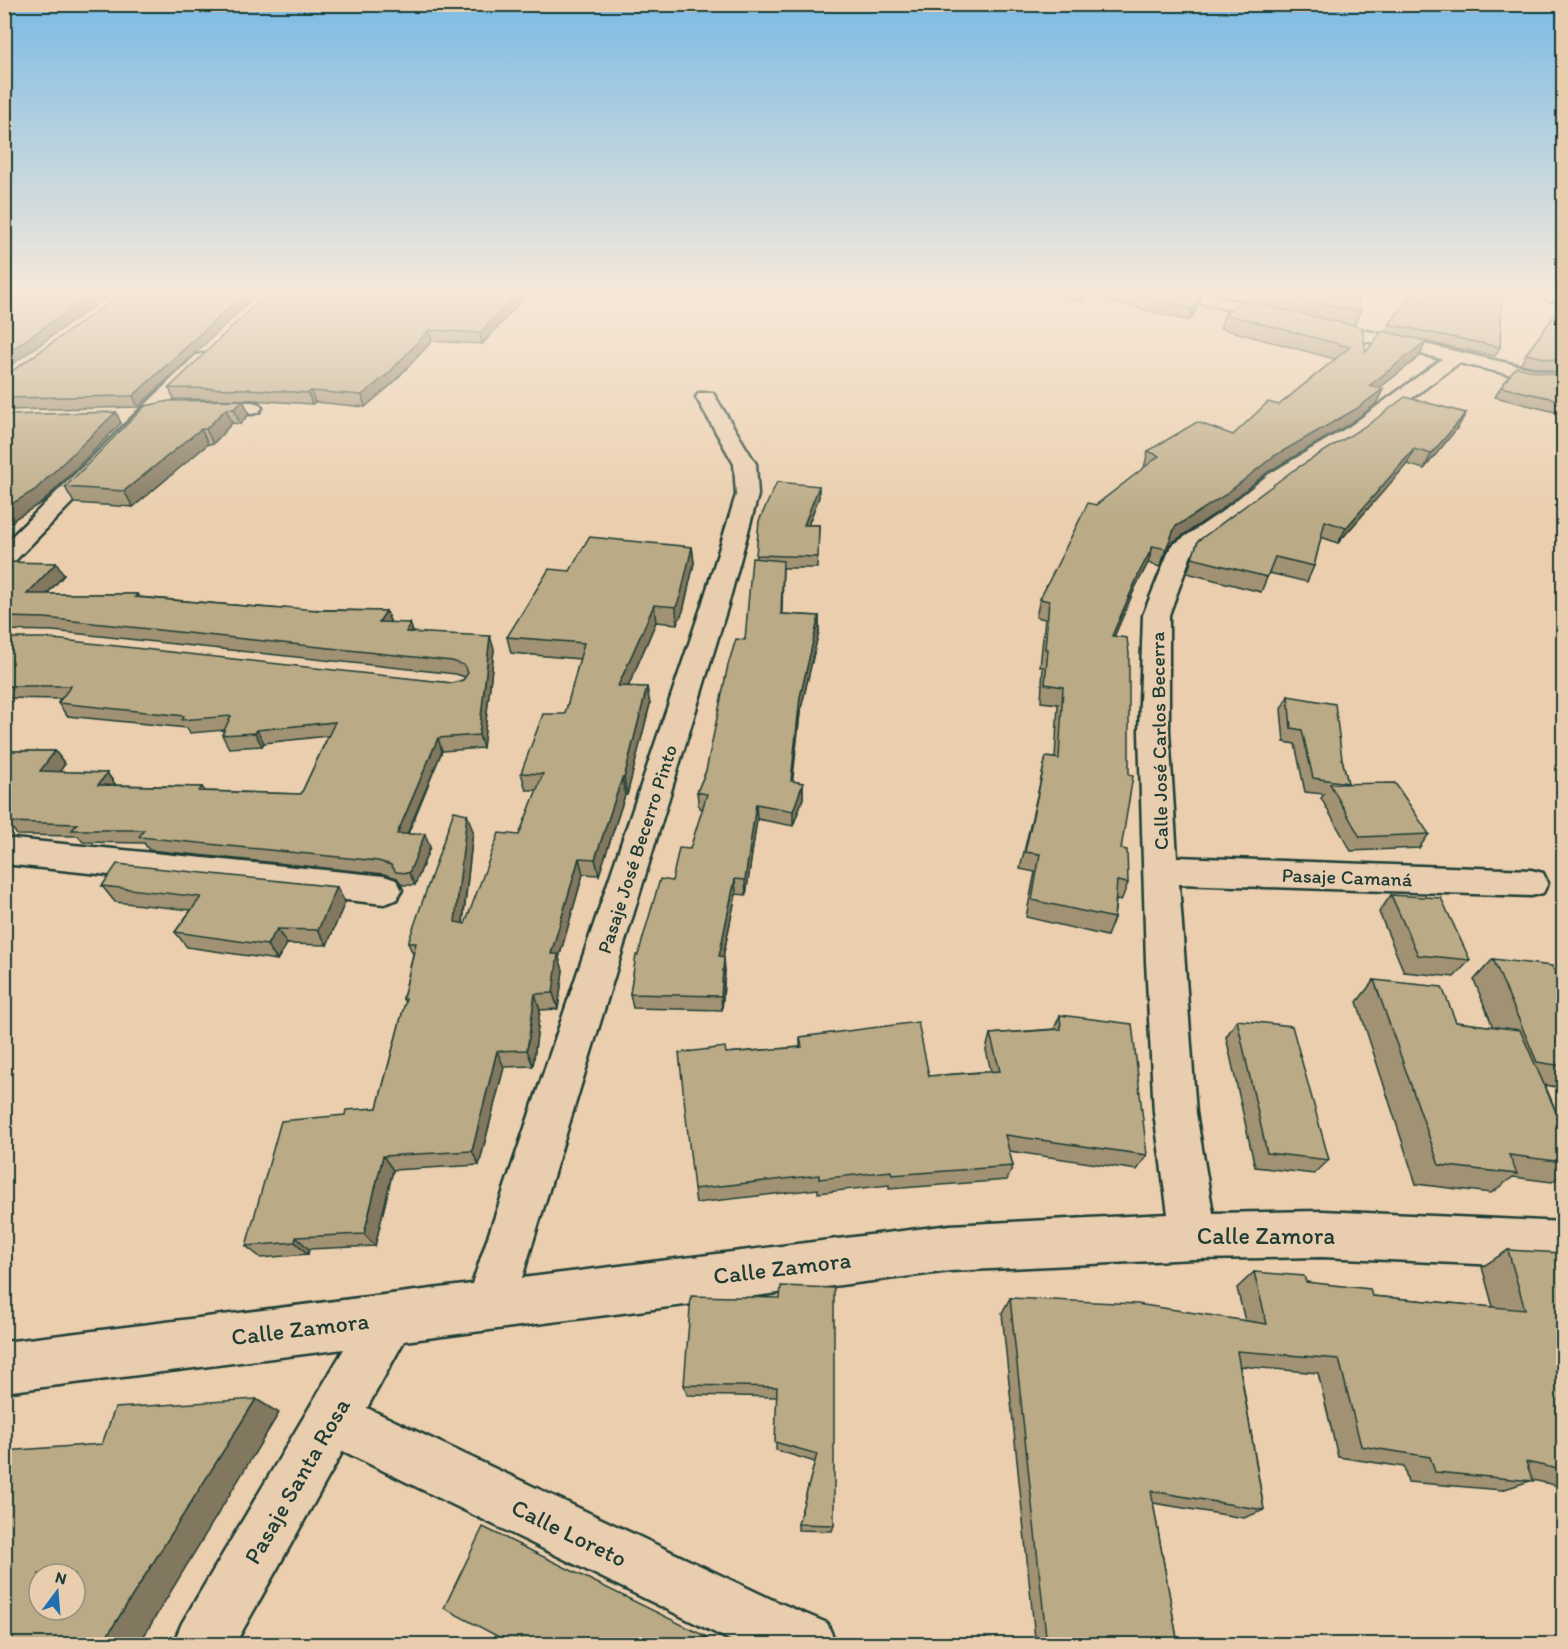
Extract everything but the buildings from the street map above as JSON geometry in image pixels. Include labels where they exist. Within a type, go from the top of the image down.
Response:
[{"type":"street","points":[[4,558],[194,367]]},
{"type":"street","name":"Calle José Carlos Becerra","points":[[1194,1236],[1175,1113],[1154,732],[1156,615],[1180,551],[1228,518],[1277,479],[1357,430],[1443,367]]},
{"type":"street","points":[[1499,367],[1563,382]]},
{"type":"street","name":"Pasaje José Becerro Pinto","points":[[489,1305],[715,605],[747,495],[745,464],[706,397]]},
{"type":"street","points":[[121,416],[144,415],[176,407],[252,408]]},
{"type":"street","points":[[4,851],[384,890]]},
{"type":"street","name":"Pasaje Camaná","points":[[1162,870],[1531,884]]},
{"type":"street","name":"Calle Zamora","points":[[4,1367],[950,1248],[1194,1236],[1322,1234],[1563,1245]]},
{"type":"street","name":"Pasaje Santa Rosa","points":[[203,1644],[390,1318]]},
{"type":"street","name":"Calle Loreto","points":[[333,1419],[749,1633],[806,1644]]}]
